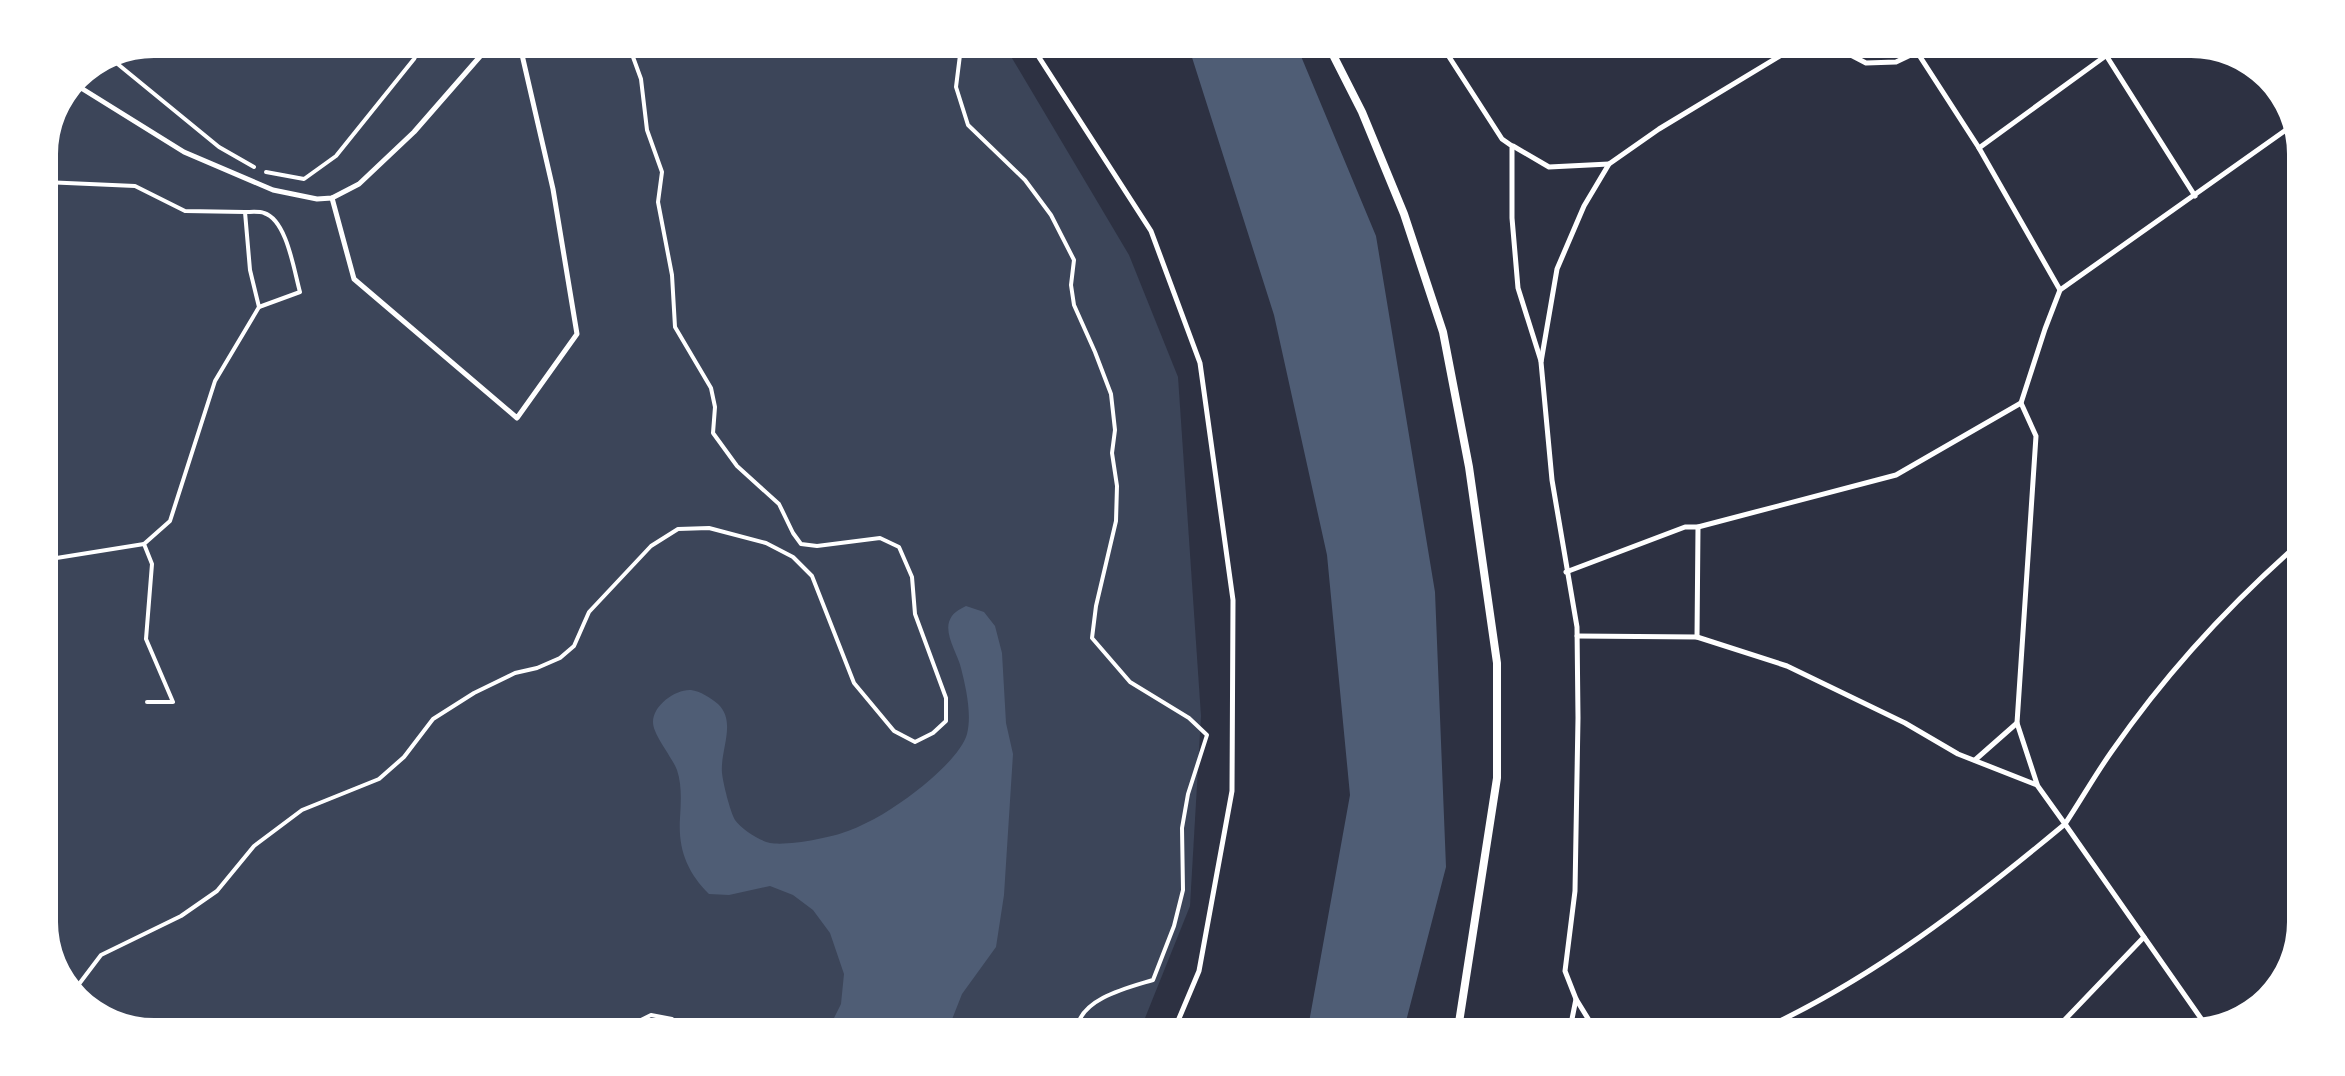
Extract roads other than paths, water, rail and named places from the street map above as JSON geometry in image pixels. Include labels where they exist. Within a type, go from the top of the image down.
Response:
[{"type":"street","points":[[1335,58],[1362,112],[1404,214],[1443,332],[1469,467],[1497,663],[1497,778],[1460,1018]]},
{"type":"lane","points":[[84,90],[184,152],[273,190],[317,199],[332,198],[359,184],[414,132],[479,58]]},
{"type":"lane","points":[[332,198],[354,279],[517,418],[577,334],[553,189],[523,58]]},
{"type":"lane","points":[[1039,58],[1151,231],[1200,363],[1233,600],[1232,791],[1199,971],[1179,1018]]},
{"type":"lane","points":[[1450,58],[1502,139],[1512,146],[1549,167],[1609,164]]},
{"type":"lane","points":[[1541,362],[1557,269],[1584,206],[1609,164],[1659,129],[1776,58]]},
{"type":"lane","points":[[1856,58],[1866,63],[1896,62],[1905,58]]},
{"type":"lane","points":[[1922,58],[1979,148],[2060,290]]},
{"type":"lane","points":[[1979,148],[2100,58]]},
{"type":"lane","points":[[2110,58],[2195,196]]},
{"type":"lane","points":[[1566,572],[1685,527],[1698,527],[1896,475],[2021,403],[2060,290],[2284,131]]},
{"type":"lane","points":[[1512,146],[1512,218],[1518,288],[1541,362],[1552,480],[1577,636],[1575,891],[1565,971],[1588,1018]]},
{"type":"lane","points":[[2021,403],[2036,436],[2017,723],[2037,785],[2200,1017]]},
{"type":"lane","points":[[1697,637],[1698,527]]},
{"type":"lane","points":[[1788,1018],[1852,983],[1908,947],[1983,893],[2065,824],[2112,751],[2164,684],[2218,621],[2287,555]]},
{"type":"lane","points":[[1577,636],[1697,637],[1787,666],[1905,723],[1958,754],[2037,785]]},
{"type":"lane","points":[[1975,760],[2017,723]]},
{"type":"lane","points":[[2066,1018],[2144,937]]},
{"type":"lane","points":[[1572,1018],[1576,999]]}]
